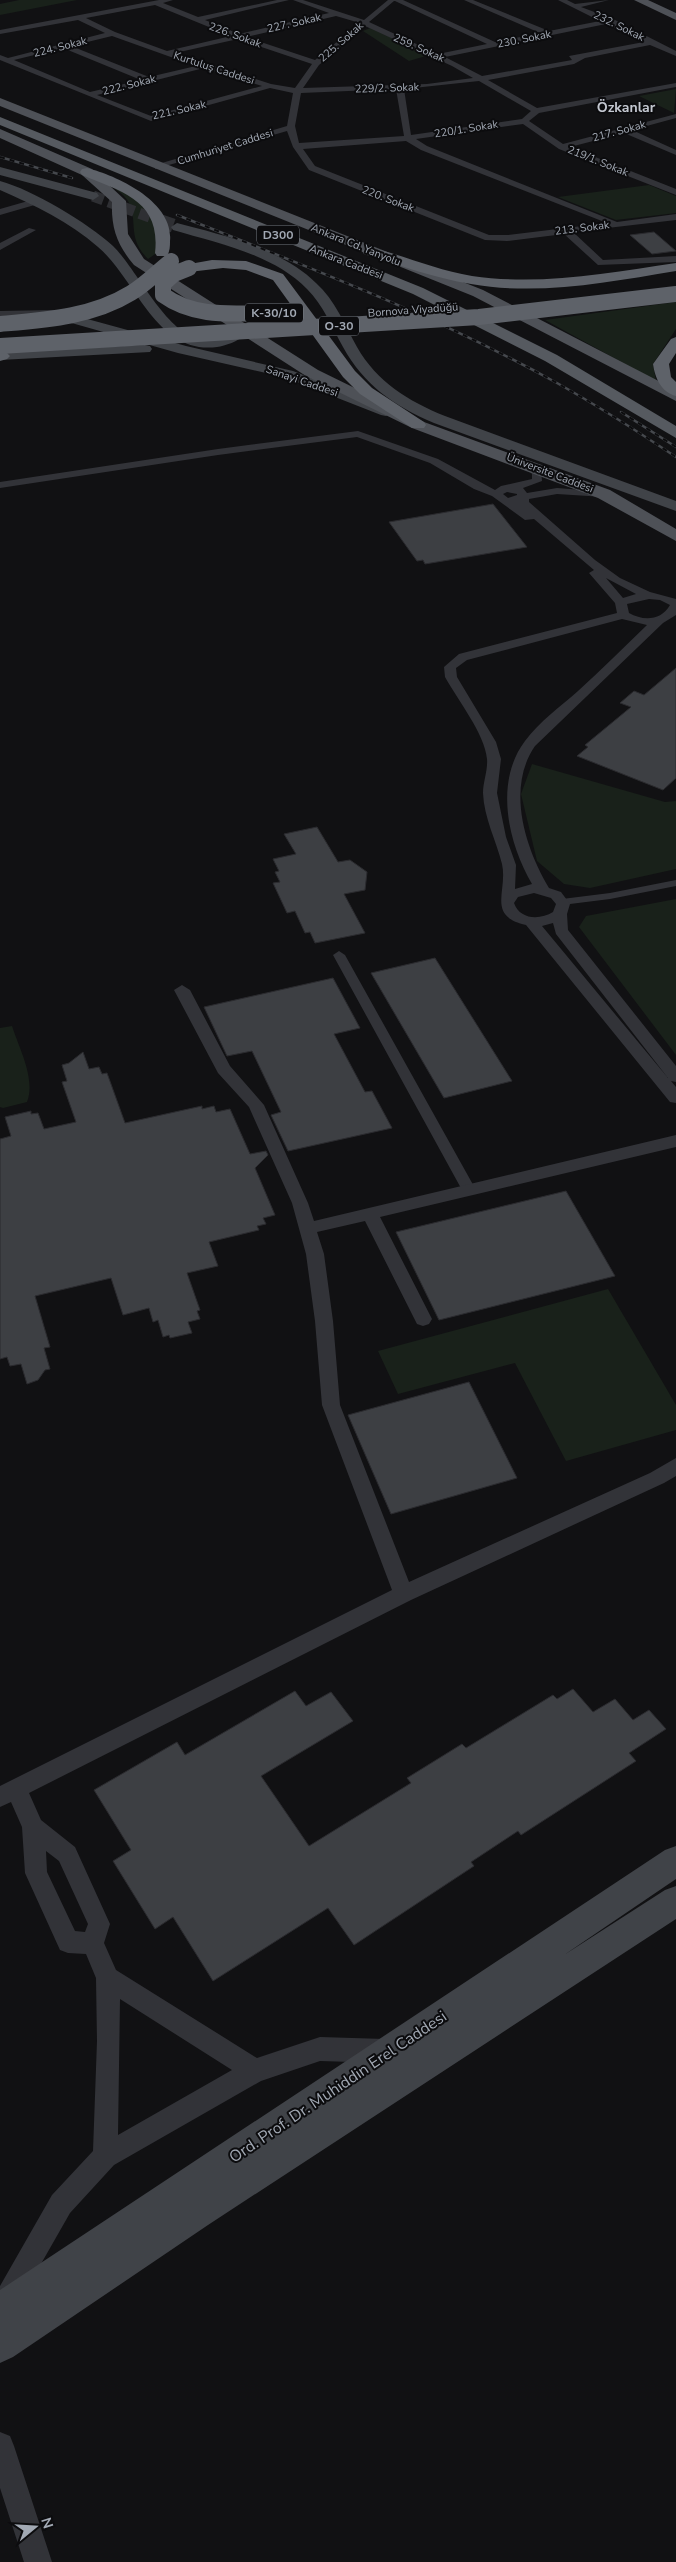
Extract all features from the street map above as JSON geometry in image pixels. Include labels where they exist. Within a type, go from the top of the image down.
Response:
[{"type":"highway","points":[[0,104],[64,136]]},
{"type":"highway","name":"Ankara Caddesi","points":[[0,111],[431,287],[676,420]]},
{"type":"highway","name":"Ankara Caddesi","points":[[0,121],[411,288],[558,355],[676,433]]},
{"type":"highway","points":[[0,128],[39,149]]},
{"type":"highway","points":[[87,172],[123,188],[148,204],[164,227],[166,257]]},
{"type":"highway","points":[[192,190],[440,273],[503,283],[549,284],[676,267]]},
{"type":"highway","points":[[0,324],[60,318],[80,313],[120,299],[132,292],[140,280],[166,257],[222,252],[260,260],[288,280],[354,356]]},
{"type":"highway","name":"K-30/10","points":[[288,280],[266,270],[251,266],[224,264],[189,268],[174,274],[163,284],[163,295],[172,303],[192,310],[217,314],[434,310]]},
{"type":"highway","points":[[288,280],[349,374],[366,391],[418,424]]},
{"type":"highway","name":"Bornova Viyadüğü","points":[[0,334],[434,310],[577,297],[676,282]]},
{"type":"highway","name":"Bornova Viyadüğü","points":[[0,353],[480,317],[676,294]]},
{"type":"highway","points":[[676,342],[661,364],[663,378],[676,391]]},
{"type":"main road","points":[[639,0],[676,17]]},
{"type":"main road","points":[[656,0],[676,9]]},
{"type":"main road","name":"Ankara Cd. Yanyolu","points":[[0,104],[478,293],[676,396]]},
{"type":"main road","points":[[0,133],[39,149]]},
{"type":"main road","name":"Üniversite Caddesi","points":[[39,149],[87,172],[112,193],[119,201],[119,232],[125,247],[139,262],[312,373],[418,424],[529,464],[604,494],[676,536]]},
{"type":"main road","points":[[0,171],[93,196]]},
{"type":"main road","points":[[0,185],[71,221],[97,239],[140,280],[160,320],[182,337],[203,344],[222,342],[236,335],[236,324]]},
{"type":"main road","points":[[178,227],[238,247],[302,275],[324,300],[354,356],[385,390],[406,403],[479,433],[676,506]]},
{"type":"main road","points":[[25,314],[69,318],[183,350]]},
{"type":"main road","points":[[0,353],[129,348],[183,350]]},
{"type":"main road","name":"Sanayi Caddesi","points":[[183,350],[288,374],[418,424]]},
{"type":"main road","points":[[604,494],[633,502],[676,523]]},
{"type":"main road","name":"Ord. Prof. Dr. Muhiddin Erel Caddesi","points":[[0,2311],[676,1861]]},
{"type":"main road","name":"Ord. Prof. Dr. Muhiddin Erel Caddesi","points":[[0,2344],[195,2212],[676,1901]]},
{"type":"street","points":[[0,32],[170,0]]},
{"type":"street","points":[[196,20],[286,0]]},
{"type":"street","name":"259. Sokak","points":[[296,0],[363,22],[437,56],[536,111]]},
{"type":"street","name":"225. Sokak","points":[[297,90],[316,63],[363,22],[392,0]]},
{"type":"street","points":[[398,0],[493,44]]},
{"type":"street","points":[[467,0],[549,34]]},
{"type":"street","name":"232. Sokak","points":[[561,0],[610,21],[676,54]]},
{"type":"street","points":[[575,6],[606,0]]},
{"type":"street","name":"226. Sokak","points":[[156,3],[237,36],[316,63]]},
{"type":"street","name":"227. Sokak","points":[[167,53],[334,14]]},
{"type":"street","name":"Kurtuluş Caddesi","points":[[78,17],[112,34],[204,66],[270,86],[297,90]]},
{"type":"street","name":"230. Sokak","points":[[437,56],[610,21]]},
{"type":"street","name":"224. Sokak","points":[[3,59],[112,34]]},
{"type":"street","name":"229/2. Sokak","points":[[297,90],[400,88],[494,77],[574,62],[582,57],[652,42]]},
{"type":"street","points":[[63,46],[149,80]]},
{"type":"street","name":"222. Sokak","points":[[3,59],[89,95],[204,66]]},
{"type":"street","points":[[524,121],[536,111],[676,85]]},
{"type":"street","name":"221. Sokak","points":[[89,95],[151,119],[270,86]]},
{"type":"street","points":[[400,88],[401,106],[408,138],[424,148],[617,224]]},
{"type":"street","points":[[297,90],[297,106],[291,127],[297,147]]},
{"type":"street","name":"217. Sokak","points":[[562,147],[676,116]]},
{"type":"street","name":"220/1. Sokak","points":[[297,147],[408,138],[524,121]]},
{"type":"street","name":"219/1. Sokak","points":[[524,121],[562,147],[676,192]]},
{"type":"street","name":"Cumhuriyet Caddesi","points":[[158,167],[291,127]]},
{"type":"street","points":[[624,130],[676,153]]},
{"type":"street","name":"220. Sokak","points":[[297,147],[312,168],[324,175],[488,238]]},
{"type":"street","points":[[0,212],[35,202]]},
{"type":"street","name":"213. Sokak","points":[[488,238],[676,217]]},
{"type":"street","points":[[0,247],[32,230]]},
{"type":"street","points":[[565,230],[600,263],[676,258]]},
{"type":"street","points":[[0,315],[93,312],[113,308],[132,296],[140,280]]},
{"type":"street","points":[[0,308],[25,314]]},
{"type":"street","points":[[0,485],[218,452],[358,434],[434,461],[496,494],[499,498],[508,501],[588,566],[631,621],[658,621]]},
{"type":"street","points":[[496,494],[502,489],[537,481],[538,474],[529,464]]},
{"type":"street","points":[[458,474],[521,491],[527,507],[591,562],[616,580],[651,595],[668,598],[676,604],[674,611],[658,621],[549,723],[525,751],[519,763],[514,778],[517,820],[530,872],[542,889]]},
{"type":"street","points":[[508,501],[557,492],[604,494]]},
{"type":"street","points":[[676,592],[651,595],[622,608],[463,656],[450,667],[451,677],[489,742],[494,759],[490,793],[499,837],[509,865],[507,908],[511,913],[531,922],[676,1098]]},
{"type":"street","points":[[531,922],[551,920],[561,908],[676,883]]},
{"type":"street","points":[[508,898],[518,890],[542,889],[556,895],[561,908],[561,932],[676,1077]]},
{"type":"street","points":[[339,956],[469,1190]]},
{"type":"street","points":[[182,990],[224,1069],[256,1105],[300,1203],[309,1228],[315,1254],[324,1321],[330,1405],[404,1594]]},
{"type":"street","points":[[309,1228],[676,1141]]},
{"type":"street","points":[[370,1214],[424,1319]]},
{"type":"street","points":[[105,2156],[109,2041],[108,1978],[93,1943],[99,1924],[67,1854],[33,1827],[5,1791],[404,1594],[658,1478],[676,1466]]},
{"type":"street","points":[[33,1827],[36,1873],[68,1942],[93,1943]]},
{"type":"street","points":[[108,1978],[255,2071]]},
{"type":"street","points":[[0,2311],[61,2204],[105,2156],[255,2071],[320,2049],[392,2051]]},
{"type":"street","points":[[0,2446],[38,2562]]},
{"type":"shaded area","points":[[19,0],[77,0],[0,15],[0,4]]},
{"type":"shaded area","points":[[370,28],[429,55],[409,61],[363,31]]},
{"type":"shaded area","points":[[676,89],[674,113],[639,96]]},
{"type":"shaded area","points":[[107,183],[136,198],[158,219],[161,250],[148,259],[137,243],[133,215],[128,201],[121,193]]},
{"type":"shaded area","points":[[649,185],[676,196],[676,213],[616,220],[558,197]]},
{"type":"shaded area","points":[[676,302],[676,329],[653,364],[656,381],[545,320]]},
{"type":"shaded area","points":[[532,764],[665,802],[676,801],[676,869],[590,888],[564,884],[537,861],[521,794]]},
{"type":"shaded area","points":[[676,899],[676,1055],[579,927],[586,916]]},
{"type":"shaded area","points":[[12,1026],[26,1064],[29,1093],[27,1102],[3,1108],[0,1107],[0,1028]]},
{"type":"shaded area","points":[[608,1289],[676,1405],[676,1430],[566,1461],[515,1363],[398,1394],[378,1351]]},
{"type":"building","points":[[654,232],[676,251],[652,254],[630,235]]},
{"type":"building","points":[[493,504],[527,547],[425,564],[423,560],[417,561],[389,522]]},
{"type":"building","points":[[676,668],[676,778],[663,790],[577,756],[588,747],[585,745],[631,707],[620,703],[634,691],[644,695]]},
{"type":"building","points":[[317,827],[338,862],[350,860],[367,872],[365,890],[344,894],[365,933],[315,943],[310,932],[305,933],[295,911],[287,913],[273,883],[280,882],[275,872],[279,871],[273,859],[296,854],[284,834]]},
{"type":"building","points":[[435,958],[512,1081],[444,1098],[371,973]]},
{"type":"building","points":[[333,978],[360,1028],[334,1034],[365,1092],[372,1091],[392,1128],[288,1151],[271,1115],[281,1112],[252,1051],[227,1056],[204,1007]]},
{"type":"building","points":[[83,1052],[89,1069],[99,1067],[102,1074],[107,1073],[125,1123],[202,1106],[202,1109],[214,1106],[216,1112],[230,1109],[250,1154],[266,1151],[268,1155],[255,1168],[275,1215],[263,1218],[266,1224],[257,1226],[259,1230],[209,1242],[218,1266],[187,1273],[200,1310],[197,1311],[200,1319],[188,1322],[192,1333],[170,1338],[169,1335],[163,1337],[158,1320],[153,1322],[149,1308],[123,1315],[111,1278],[35,1296],[50,1347],[44,1348],[50,1369],[45,1370],[38,1380],[27,1384],[21,1364],[10,1366],[7,1357],[0,1359],[0,1139],[11,1136],[5,1117],[31,1111],[31,1114],[38,1113],[44,1129],[76,1122],[62,1082],[67,1081],[62,1065],[69,1063]]},
{"type":"building","points":[[566,1191],[615,1276],[439,1320],[396,1232]]},
{"type":"building","points":[[469,1382],[517,1478],[391,1514],[348,1415]]},
{"type":"building","points":[[573,1689],[593,1712],[615,1699],[633,1720],[649,1710],[666,1729],[629,1753],[636,1761],[521,1835],[518,1831],[471,1862],[474,1866],[354,1945],[328,1908],[213,1981],[173,1917],[155,1929],[113,1861],[131,1850],[94,1790],[177,1742],[185,1755],[295,1691],[306,1706],[331,1692],[353,1721],[261,1776],[309,1846],[411,1783],[407,1778],[462,1744],[466,1748],[553,1695],[557,1699]]},
{"type":"tunnel","points":[[93,196],[163,222]]},
{"type":"tunnel","points":[[160,221],[177,227]]},
{"type":"railway","points":[[0,157],[72,178]]},
{"type":"railway","points":[[177,215],[370,293],[465,336],[557,383],[676,457]]},
{"type":"railway","points":[[621,412],[676,447]]},
{"type":"district","name":"Özkanlar","points":[[626,107]]}]
